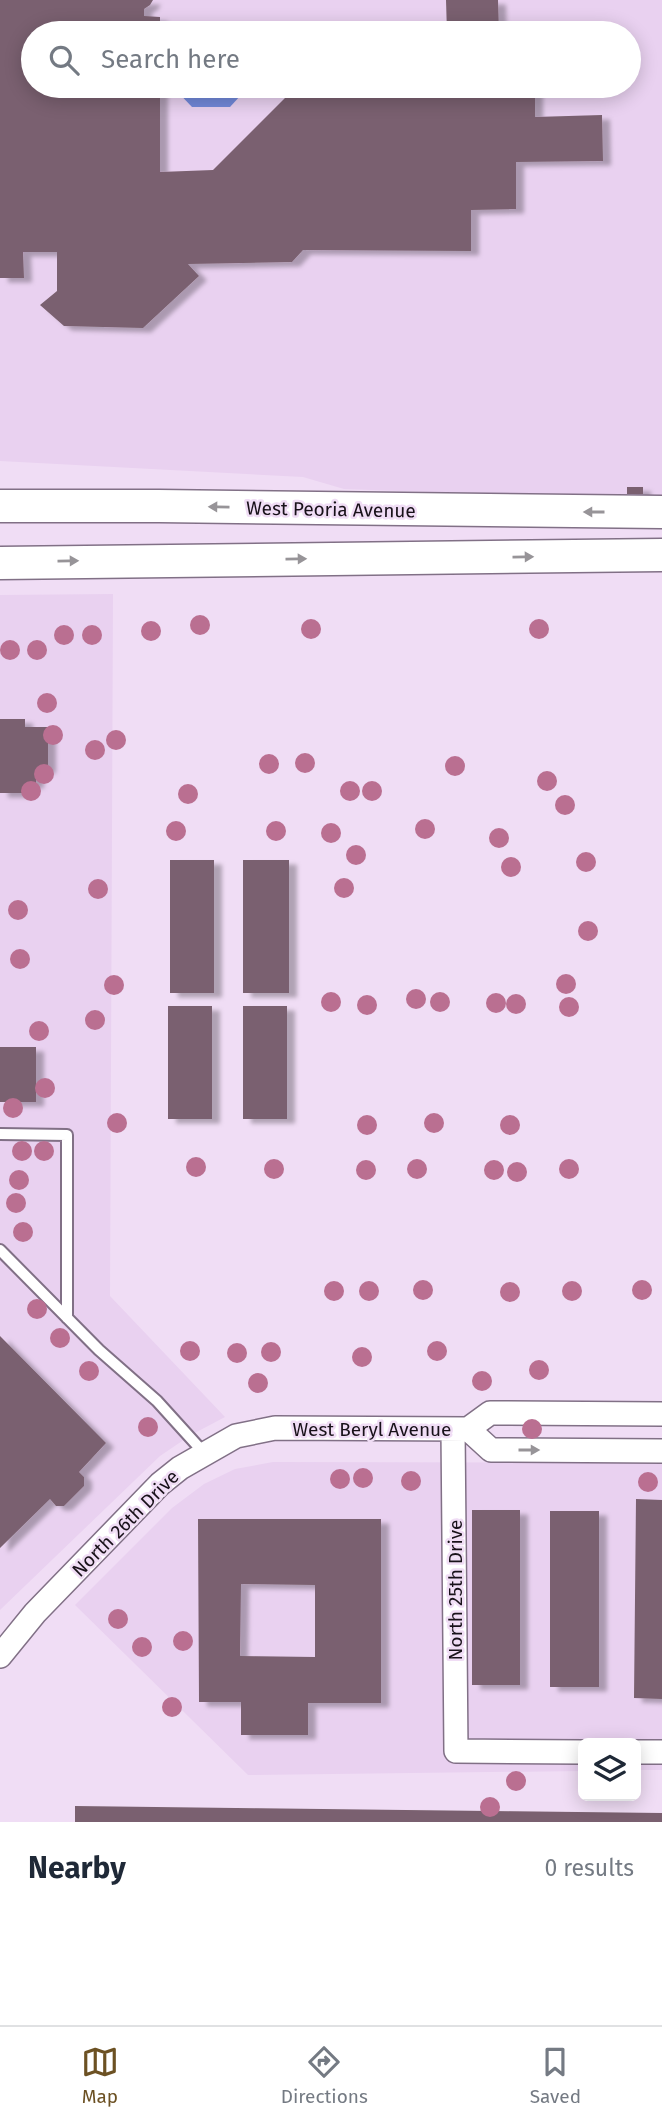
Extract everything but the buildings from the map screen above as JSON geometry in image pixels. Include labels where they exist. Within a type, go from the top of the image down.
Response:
[{"type":"main road","name":"West Peoria Avenue","points":[[0,506],[662,512]]},
{"type":"main road","points":[[0,563],[662,555]]},
{"type":"street","name":"West Beryl Avenue","points":[[275,1428],[461,1429],[490,1413],[662,1414]]},
{"type":"street","name":"North 26th Drive","points":[[0,1656],[35,1612],[160,1484],[180,1468],[236,1436],[275,1428]]},
{"type":"street","name":"West Beryl Avenue","points":[[461,1429],[491,1450],[662,1451]]},
{"type":"street","name":"North 25th Drive","points":[[461,1429],[456,1751],[578,1752]]},
{"type":"street","points":[[641,1752],[662,1752]]},
{"type":"lane","points":[[0,1134],[67,1135],[67,1318]]},
{"type":"lane","points":[[0,1250],[99,1350],[157,1401],[205,1454]]},
{"type":"shaded area","points":[[0,0],[662,0],[662,496],[565,497],[344,489],[303,477],[0,461]]},
{"type":"shaded area","points":[[113,594],[110,1296],[225,1417],[160,1456],[0,1610],[0,595]]},
{"type":"shaded area","points":[[273,1462],[662,1463],[662,1770],[641,1770],[641,1738],[578,1738],[578,1771],[248,1775],[75,1605],[172,1508],[204,1484],[235,1469]]},
{"type":"water","points":[[183,98],[238,98],[230,107],[192,107]]}]
